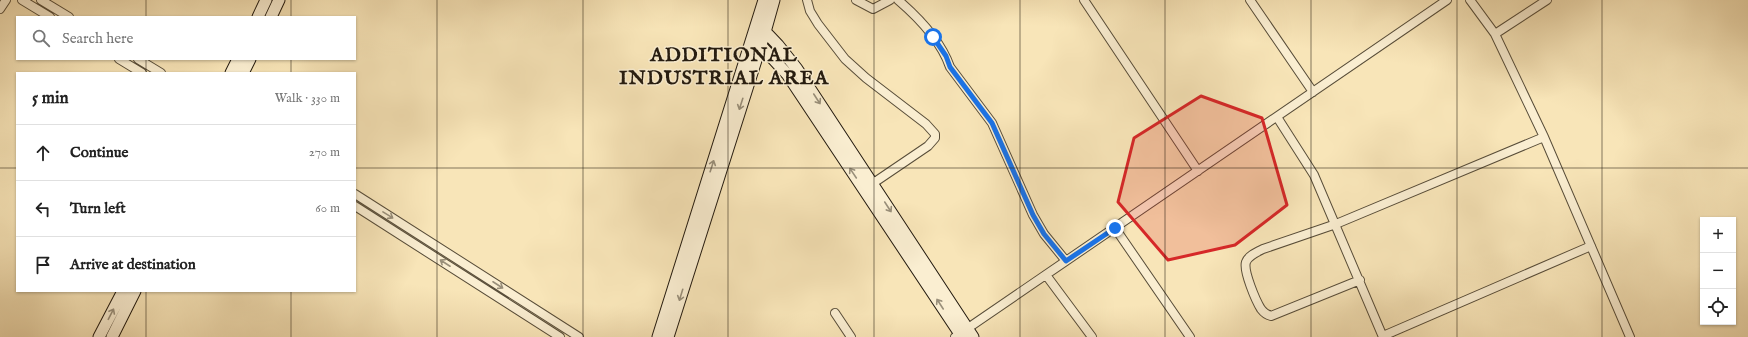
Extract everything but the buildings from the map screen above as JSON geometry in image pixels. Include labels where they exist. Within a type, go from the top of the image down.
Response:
[{"type":"street","points":[[0,9],[6,0]]},
{"type":"street","points":[[22,0],[48,16]]},
{"type":"street","points":[[41,0],[67,16]]},
{"type":"street","points":[[258,16],[266,0]]},
{"type":"street","points":[[271,16],[279,0]]},
{"type":"street","points":[[764,0],[762,28],[797,69],[868,186],[964,335],[1066,261],[1447,0]]},
{"type":"street","points":[[658,337],[757,41],[774,0]]},
{"type":"street","points":[[807,0],[810,11],[818,24],[845,59],[866,78],[926,124],[935,134],[935,138],[928,146],[868,186]]},
{"type":"street","points":[[856,0],[873,9],[890,0]]},
{"type":"street","points":[[898,0],[914,13],[923,23],[946,56],[950,67],[992,123],[1033,215],[1044,234],[1066,261]]},
{"type":"street","points":[[1250,0],[1313,92]]},
{"type":"street","points":[[1470,0],[1495,34],[1544,137],[1630,337]]},
{"type":"street","points":[[1495,34],[1547,0]]},
{"type":"street","points":[[1085,1],[1198,171]]},
{"type":"street","points":[[757,41],[787,74],[868,186]]},
{"type":"street","points":[[668,337],[757,41]]},
{"type":"street","points":[[121,60],[140,72]]},
{"type":"street","points":[[140,60],[159,72]]},
{"type":"street","points":[[232,72],[238,60]]},
{"type":"street","points":[[244,72],[250,60]]},
{"type":"street","points":[[1277,117],[1314,175],[1383,336],[1591,246]]},
{"type":"street","points":[[1360,280],[1271,316],[1266,314],[1261,309],[1245,269],[1247,260],[1263,249],[1336,224],[1544,137]]},
{"type":"street","points":[[356,195],[579,337]]},
{"type":"street","points":[[356,207],[548,333],[560,337]]},
{"type":"street","points":[[1115,228],[1190,337]]},
{"type":"street","points":[[1046,275],[1092,337]]},
{"type":"street","points":[[100,337],[122,292]]},
{"type":"street","points":[[112,337],[134,292]]},
{"type":"street","points":[[835,313],[852,337]]},
{"type":"highlighted area","points":[[1201,96],[1262,118],[1287,205],[1235,245],[1168,260],[1118,202],[1134,138]]},
{"type":"district","name":"ADDITIONAL INDUSTRIAL AREA","points":[[724,66]]},
{"type":"route","points":[[933,37],[940,50],[946,56],[950,67],[992,123],[1033,215],[1044,234],[1066,261],[1115,228]]}]
